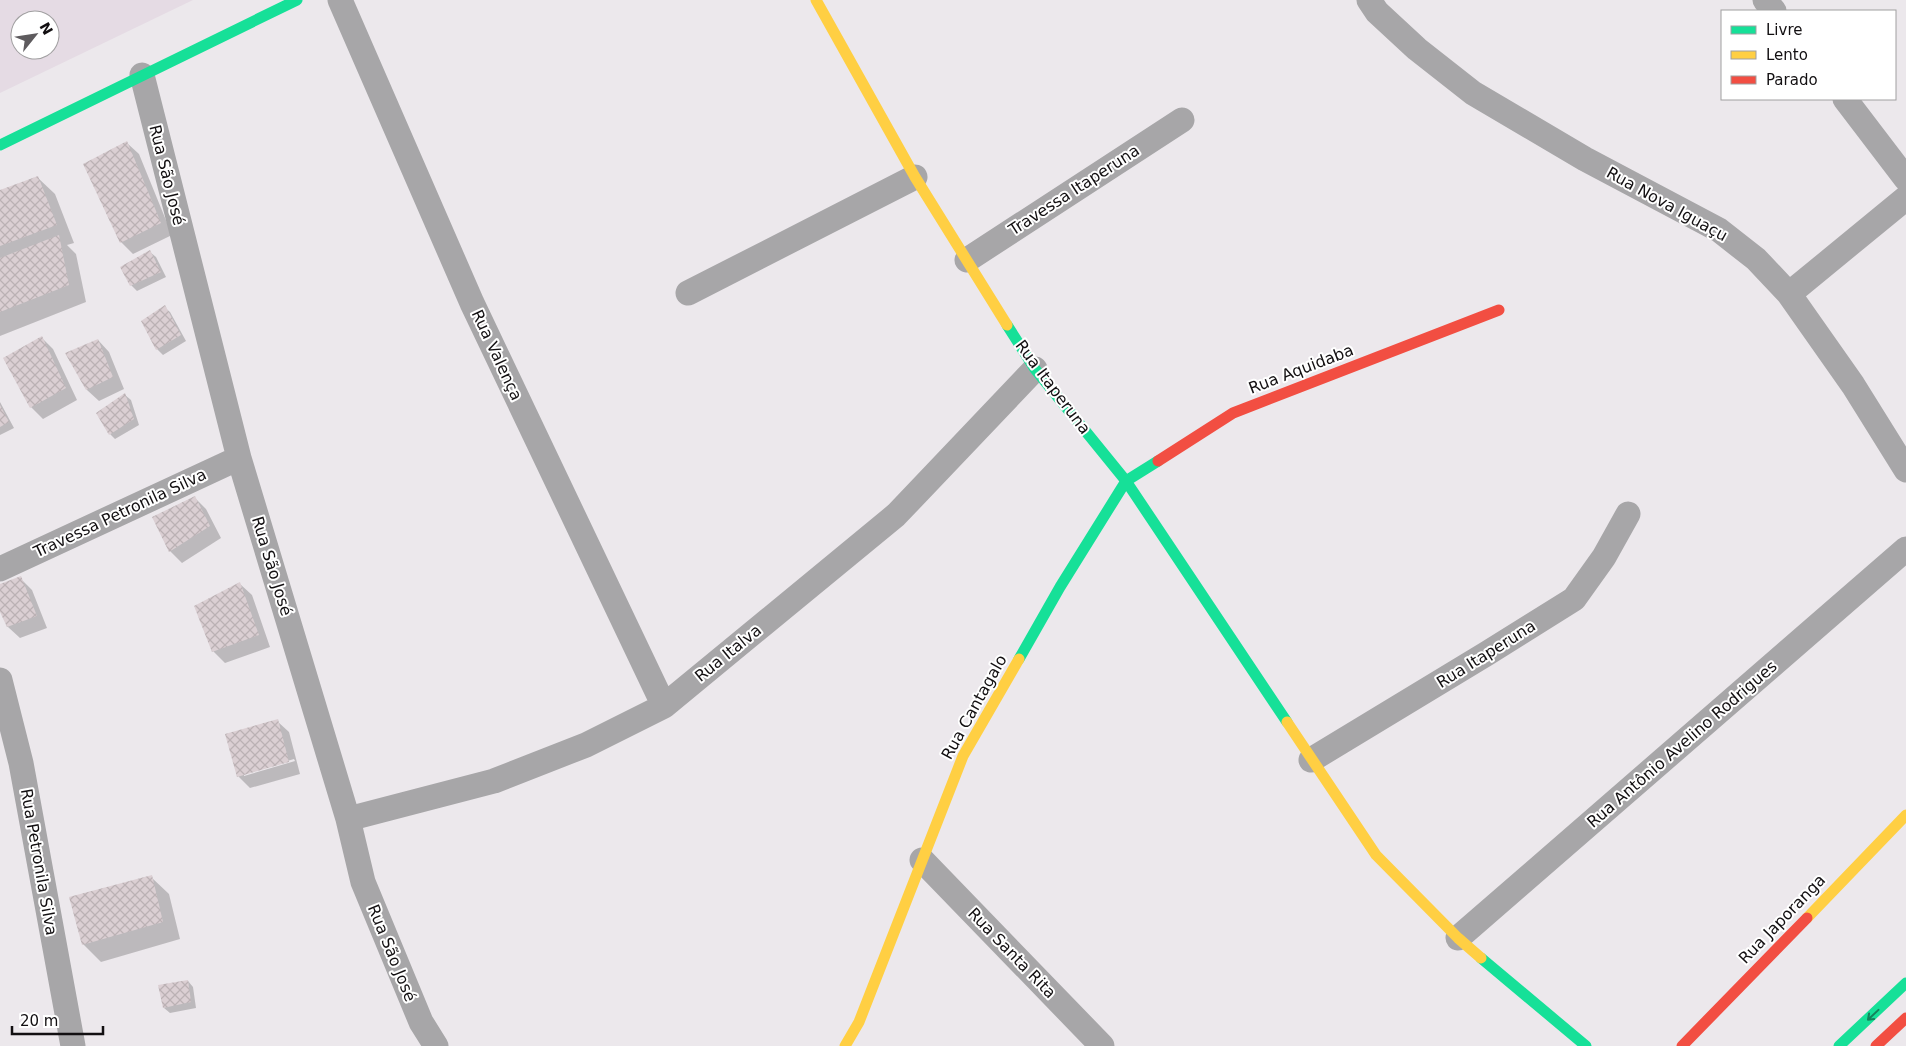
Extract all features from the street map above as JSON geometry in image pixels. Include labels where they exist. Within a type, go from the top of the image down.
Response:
[{"type":"main road","points":[[0,145],[297,0]]},
{"type":"main road","name":"Rua Itaperuna","points":[[816,0],[915,177],[1035,369],[1126,481],[1376,855],[1458,938],[1586,1046]]},
{"type":"main road","name":"Rua Aquidaba","points":[[1126,481],[1233,413],[1499,310]]},
{"type":"main road","name":"Rua Cantagalo","points":[[845,1046],[859,1022],[963,756],[1060,588],[1126,481]]},
{"type":"main road","name":"Rua Japoranga","points":[[1682,1046],[1906,815]]},
{"type":"main road","points":[[1839,1046],[1906,983]]},
{"type":"main road","points":[[1882,1044],[1906,1018]]},
{"type":"street","name":"Rua Valença","points":[[340,0],[472,302],[664,706]]},
{"type":"street","name":"Rua Nova Iguaçu","points":[[1369,0],[1377,12],[1417,49],[1473,94],[1585,160],[1719,230],[1756,258],[1789,294],[1853,385],[1906,469]]},
{"type":"street","points":[[1765,0],[1773,10]]},
{"type":"street","name":"Rua São José","points":[[142,75],[239,458],[348,819],[363,882],[420,1022],[436,1046]]},
{"type":"street","points":[[1846,100],[1906,179]]},
{"type":"street","name":"Travessa Itaperuna","points":[[967,260],[1182,120]]},
{"type":"street","points":[[688,293],[915,177]]},
{"type":"street","points":[[1789,294],[1906,198]]},
{"type":"street","name":"Rua Italva","points":[[348,819],[494,780],[586,744],[664,706],[896,515],[1035,369]]},
{"type":"street","name":"Travessa Petronila Silva","points":[[0,569],[239,458]]},
{"type":"street","name":"Rua Itaperuna","points":[[1311,760],[1574,599],[1604,557],[1628,514]]},
{"type":"street","name":"Rua Antônio Avelino Rodrigues","points":[[1458,938],[1906,549]]},
{"type":"street","name":"Rua Petronila Silva","points":[[0,680],[21,763],[73,1046]]},
{"type":"street","name":"Rua Santa Rita","points":[[922,860],[1102,1046]]},
{"type":"shaded area","points":[[0,0],[193,0],[0,93]]},
{"type":"building","points":[[127,141],[161,223],[120,243],[83,164]]},
{"type":"building","points":[[38,176],[57,225],[0,246],[0,190]]},
{"type":"building","points":[[59,235],[69,285],[0,312],[0,258]]},
{"type":"building","points":[[150,250],[161,272],[130,286],[120,267]]},
{"type":"building","points":[[165,305],[181,335],[156,350],[141,321]]},
{"type":"building","points":[[42,336],[66,388],[30,408],[3,358]]},
{"type":"building","points":[[98,339],[113,377],[86,390],[65,353]]},
{"type":"building","points":[[125,393],[134,419],[109,435],[96,413]]},
{"type":"building","points":[[0,405],[9,422],[0,427]]},
{"type":"building","points":[[195,496],[210,526],[169,552],[152,517]]},
{"type":"building","points":[[21,576],[37,616],[7,627],[0,612],[0,584]]},
{"type":"building","points":[[240,582],[259,635],[212,652],[194,606]]},
{"type":"building","points":[[278,719],[289,762],[237,777],[225,734]]},
{"type":"building","points":[[152,875],[163,922],[82,945],[69,897]]},
{"type":"building","points":[[188,980],[191,1002],[163,1008],[158,985]]},
{"type":"traffic: fast","points":[[0,145],[297,0]]},
{"type":"traffic: fast","points":[[1007,325],[1035,369],[1126,481],[1287,722]]},
{"type":"traffic: fast","points":[[1019,659],[1060,587],[1126,481],[1158,461]]},
{"type":"traffic: fast","points":[[1481,958],[1586,1046]]},
{"type":"traffic: fast","points":[[1839,1046],[1906,983]]},
{"type":"traffic: slow","points":[[816,0],[915,177],[1007,325]]},
{"type":"traffic: slow","points":[[845,1046],[859,1022],[963,756],[1019,659]]},
{"type":"traffic: slow","points":[[1287,722],[1376,855],[1458,938],[1481,958]]},
{"type":"traffic: slow","points":[[1807,918],[1906,815]]},
{"type":"traffic: jam","points":[[1158,461],[1233,413],[1499,310]]},
{"type":"traffic: jam","points":[[1682,1046],[1807,918]]},
{"type":"traffic: jam","points":[[1876,1046],[1906,1018]]}]
